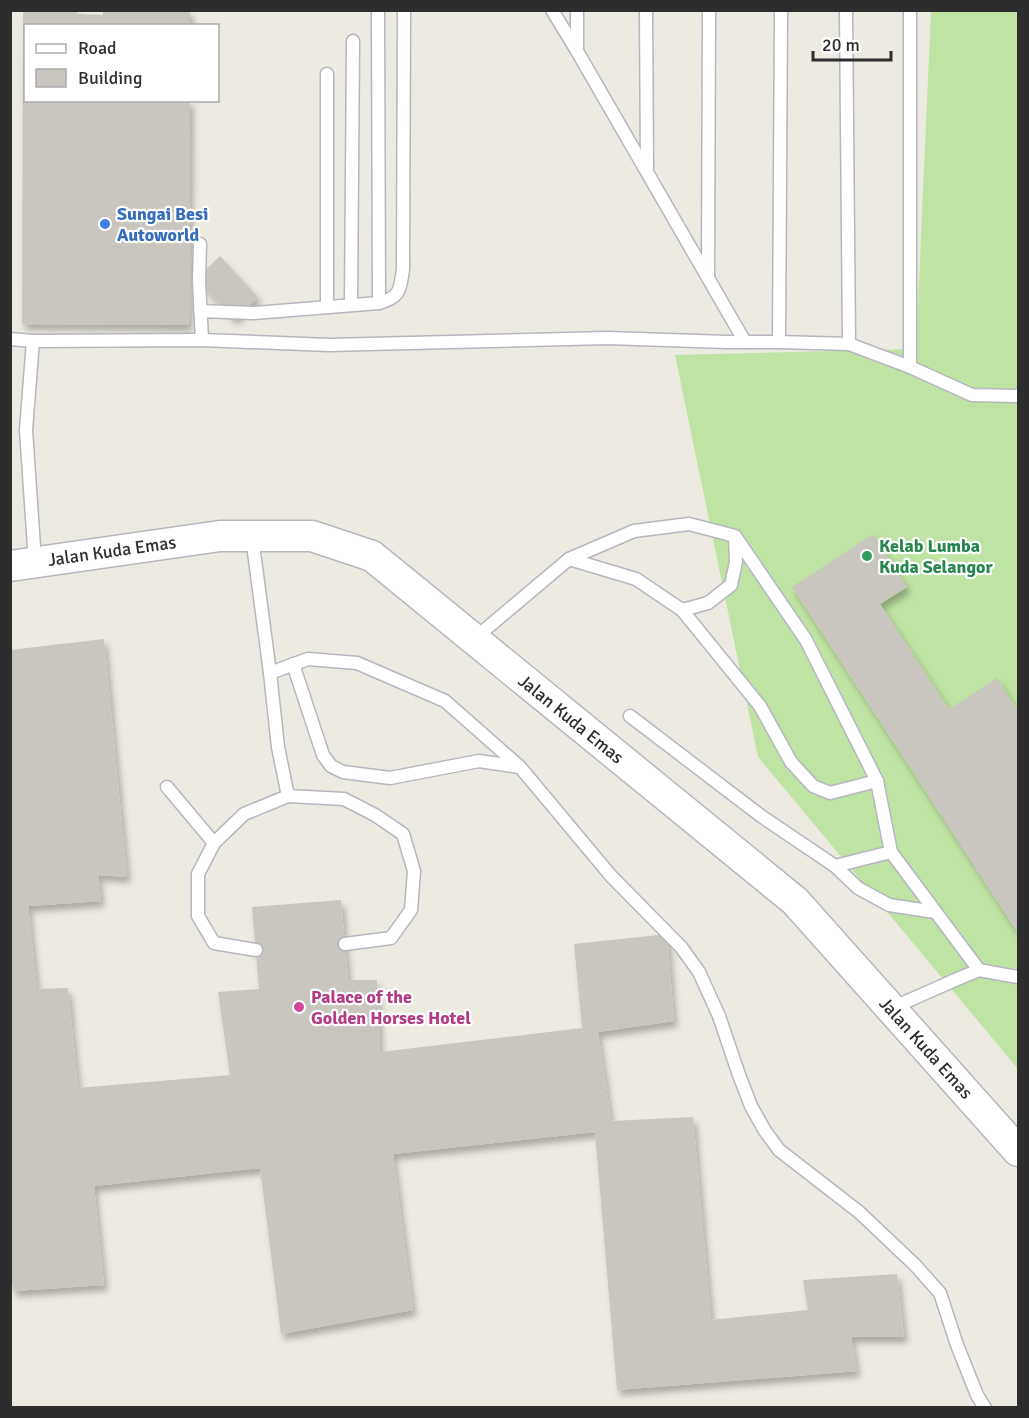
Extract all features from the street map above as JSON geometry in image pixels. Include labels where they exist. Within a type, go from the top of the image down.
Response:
[{"type":"street","name":"Jalan Kuda Emas","points":[[23,564],[220,536],[312,536],[372,556],[795,901],[1018,1151]]},
{"type":"lane","points":[[378,10],[379,303]]},
{"type":"lane","points":[[201,311],[253,314],[379,303],[391,300],[399,291],[403,269],[404,10]]},
{"type":"lane","points":[[552,10],[745,342]]},
{"type":"lane","points":[[577,10],[577,51]]},
{"type":"lane","points":[[646,10],[647,173]]},
{"type":"lane","points":[[708,278],[709,10]]},
{"type":"lane","points":[[779,342],[781,10]]},
{"type":"lane","points":[[846,10],[849,344]]},
{"type":"lane","points":[[910,10],[910,367]]},
{"type":"lane","points":[[351,305],[352,41]]},
{"type":"lane","points":[[327,74],[327,306]]},
{"type":"lane","points":[[200,244],[202,340]]},
{"type":"lane","points":[[10,339],[33,341],[202,340],[329,345],[607,338],[849,344],[910,367],[972,395],[1018,395]]},
{"type":"lane","points":[[23,564],[26,430],[33,341]]},
{"type":"lane","points":[[474,639],[569,558],[634,531],[689,524],[735,537],[806,640],[877,781],[891,852],[979,970]]},
{"type":"lane","points":[[252,536],[278,747],[288,796]]},
{"type":"lane","points":[[682,610],[708,603],[731,585],[736,562],[735,537]]},
{"type":"lane","points":[[569,558],[636,579],[682,610],[760,706],[791,762],[813,786],[830,793],[877,781]]},
{"type":"lane","points":[[270,673],[308,659],[357,663],[445,701],[520,767],[611,876],[681,947],[699,972],[719,1016],[751,1106],[779,1150],[859,1212],[915,1265],[940,1293],[957,1345],[977,1395],[985,1407]]},
{"type":"lane","points":[[293,664],[323,755],[331,766],[343,772],[390,778],[479,761],[520,767]]},
{"type":"lane","points":[[630,716],[761,816],[835,866],[858,888],[889,905],[935,912]]},
{"type":"lane","points":[[167,787],[214,843]]},
{"type":"lane","points":[[256,950],[214,943],[198,916],[198,874],[214,843],[244,814],[288,796],[344,799],[375,815],[403,834],[414,871],[411,909],[391,938],[345,944]]},
{"type":"lane","points":[[835,866],[891,852]]},
{"type":"lane","points":[[891,1008],[979,970],[1018,977]]},
{"type":"green space","name":"Kelab Lumba Kuda Selangor","points":[[931,11],[1018,11],[1018,1069],[758,757],[675,355],[916,349]]},
{"type":"building","name":"Sungai Besi Autoworld","points":[[23,10],[77,10],[77,14],[103,15],[103,10],[190,10],[190,24],[24,24],[24,102],[190,102],[189,325],[22,324]]},
{"type":"building","points":[[220,256],[258,297],[234,319],[196,279]]},
{"type":"building","points":[[873,534],[907,587],[880,604],[949,709],[997,678],[1018,711],[1018,933],[792,587]]},
{"type":"building","name":"Palace of the Golden Horses Hotel","points":[[104,639],[127,877],[98,875],[101,901],[28,906],[37,989],[68,988],[78,1088],[230,1075],[218,992],[259,989],[252,907],[341,900],[348,980],[377,980],[380,1052],[582,1028],[574,944],[667,934],[674,1021],[598,1032],[611,1121],[693,1117],[711,1320],[808,1310],[803,1280],[897,1274],[904,1337],[851,1337],[857,1371],[617,1390],[595,1132],[393,1154],[413,1310],[281,1334],[260,1168],[94,1186],[104,1285],[13,1291],[10,1261],[10,650]]},
{"type":"place","name":"Sungai Besi Autoworld","points":[[105,224]]},
{"type":"place","name":"Kelab Lumba Kuda Selangor","points":[[867,556]]},
{"type":"place","name":"Palace of the Golden Horses Hotel","points":[[299,1007]]}]
